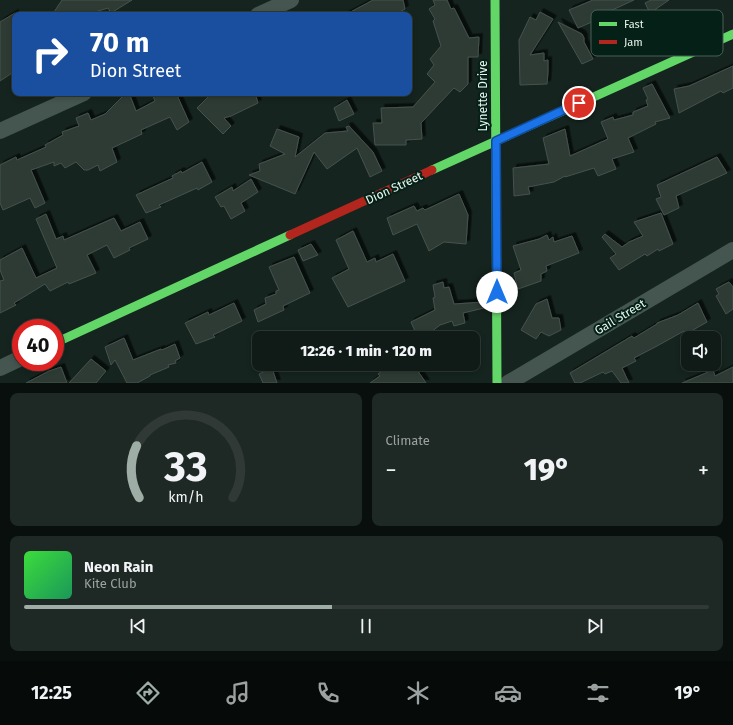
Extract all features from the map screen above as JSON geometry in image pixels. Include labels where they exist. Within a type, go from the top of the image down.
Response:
[{"type":"street","points":[[265,12],[292,0]]},
{"type":"street","name":"Lynette Drive","points":[[495,0],[497,383]]},
{"type":"street","name":"Dion Street","points":[[723,39],[733,34]]},
{"type":"street","name":"Dion Street","points":[[64,339],[684,56]]},
{"type":"street","points":[[0,131],[77,96]]},
{"type":"street","name":"Gail Street","points":[[508,383],[733,250]]},
{"type":"street","points":[[0,368],[12,362]]},
{"type":"building","points":[[62,0],[132,0],[113,12],[110,12],[108,8],[95,12],[54,12]]},
{"type":"building","points":[[373,0],[403,0],[405,9],[400,12],[351,12]]},
{"type":"building","points":[[433,0],[447,0],[451,9],[454,8],[469,38],[479,37],[478,57],[468,57],[468,84],[460,92],[454,88],[421,123],[422,139],[406,140],[406,145],[375,145],[373,123],[382,123],[381,108],[413,107],[435,82],[427,74],[434,65],[430,59],[441,46],[433,21],[435,19],[429,9],[435,5]]},
{"type":"building","points":[[593,0],[634,0],[612,10],[591,10],[591,22],[578,28],[569,10]]},
{"type":"building","points":[[651,0],[669,0],[654,10],[648,10],[645,3]]},
{"type":"building","points":[[540,12],[553,19],[530,55],[544,53],[544,61],[548,60],[547,84],[520,85],[519,40],[530,17],[536,20]]},
{"type":"building","points":[[12,15],[12,73],[0,81],[0,22]]},
{"type":"building","points":[[558,22],[582,34],[584,42],[593,59],[582,64]]},
{"type":"building","points":[[733,66],[733,88],[723,93],[721,91],[679,113],[674,89],[689,86]]},
{"type":"building","points":[[652,84],[670,118],[655,122],[656,124],[628,138],[634,152],[612,159],[616,169],[598,176],[594,168],[565,176],[554,182],[528,187],[530,194],[514,196],[513,168],[549,164],[543,138],[565,129],[570,156],[608,139],[601,122],[613,117],[614,120],[633,115],[633,112],[648,106],[646,100],[648,99],[643,88]]},
{"type":"building","points":[[123,96],[130,96],[136,111],[155,101],[153,96],[177,96],[189,122],[177,130],[170,117],[141,130],[142,134],[112,148],[117,162],[100,171],[98,165],[88,170],[84,170],[76,162],[65,168],[61,163],[54,166],[54,162],[31,170],[45,203],[35,208],[30,198],[3,210],[0,203],[0,165],[16,157],[17,160],[46,147],[45,145],[63,135],[62,132],[79,126],[76,118],[88,113],[91,120],[105,114]]},
{"type":"building","points":[[209,96],[256,96],[258,103],[224,118],[231,126],[223,134],[197,108]]},
{"type":"building","points":[[347,100],[354,114],[339,121],[334,108]]},
{"type":"building","points":[[349,126],[373,152],[382,171],[370,177],[357,148],[327,169],[314,152],[295,194],[249,175],[260,171],[259,164],[285,154],[270,146],[277,129],[299,137],[295,157],[325,133],[348,131],[346,127]]},
{"type":"building","points":[[717,157],[727,173],[676,196],[679,208],[664,215],[656,199],[661,197],[657,185]]},
{"type":"building","points":[[202,162],[212,182],[198,190],[197,188],[159,205],[161,207],[146,213],[136,195],[173,178],[172,176],[181,171],[182,173]]},
{"type":"building","points":[[251,179],[258,192],[241,203],[245,211],[231,219],[224,206],[221,207],[215,197],[232,187],[233,191]]},
{"type":"building","points":[[459,194],[468,215],[466,244],[444,242],[429,251],[417,224],[393,235],[387,218],[414,206],[417,211],[423,208],[425,210]]},
{"type":"building","points":[[661,213],[673,244],[659,251],[658,249],[647,256],[645,254],[619,270],[610,258],[616,254],[602,237],[605,234],[622,247],[643,236],[634,222]]},
{"type":"building","points":[[46,214],[56,239],[63,236],[64,240],[114,218],[121,231],[140,222],[148,239],[129,248],[130,250],[114,258],[107,245],[87,255],[96,273],[69,284],[68,282],[50,291],[45,284],[14,303],[16,305],[0,313],[0,281],[4,280],[0,270],[0,260],[22,248],[36,278],[57,268],[36,219]]},
{"type":"building","points":[[353,231],[367,262],[375,258],[376,262],[393,254],[405,281],[348,307],[332,278],[349,269],[336,240]]},
{"type":"building","points":[[547,235],[549,240],[553,237],[554,242],[572,236],[579,253],[546,266],[547,271],[541,274],[541,281],[518,289],[514,273],[521,270],[513,246],[539,239]]},
{"type":"building","points":[[311,244],[318,255],[303,261],[298,250]]},
{"type":"building","points":[[294,257],[310,293],[283,306],[284,310],[258,322],[254,310],[266,304],[265,298],[276,294],[276,291],[279,290],[269,267]]},
{"type":"building","points":[[443,282],[444,288],[449,287],[454,304],[484,302],[484,308],[463,313],[465,323],[454,326],[452,321],[440,325],[432,331],[415,331],[411,322],[435,310],[433,285]]},
{"type":"building","points":[[729,282],[733,287],[733,309],[726,314],[716,296],[719,294],[716,289]]},
{"type":"building","points":[[547,299],[552,318],[559,318],[561,330],[549,336],[541,332],[536,339],[521,330],[536,304]]},
{"type":"building","points":[[234,303],[242,321],[213,335],[215,337],[196,344],[185,323],[208,312],[209,315]]},
{"type":"building","points":[[698,303],[707,322],[691,331],[681,331],[681,333],[634,358],[636,361],[622,368],[629,383],[621,383],[612,371],[605,374],[603,372],[580,383],[575,383],[570,373],[632,336],[634,338],[657,323],[678,315]]},
{"type":"building","points":[[124,338],[133,360],[175,344],[180,358],[175,361],[176,363],[168,365],[169,367],[150,375],[137,383],[127,383],[115,360],[111,365],[105,347]]},
{"type":"building","points":[[91,359],[106,371],[96,383],[69,383]]},
{"type":"building","points":[[733,367],[733,383],[682,383],[711,371],[713,371],[715,376]]},
{"type":"building","points":[[49,371],[62,371],[67,383],[26,383]]},
{"type":"building","points":[[266,371],[273,371],[277,383],[263,383],[259,374]]},
{"type":"building","points":[[382,371],[418,371],[426,383],[370,383],[380,376],[378,374]]},
{"type":"traffic: fast","points":[[495,0],[497,383]]},
{"type":"traffic: fast","points":[[723,39],[733,34]]},
{"type":"traffic: fast","points":[[432,170],[684,56]]},
{"type":"traffic: fast","points":[[64,339],[290,235]]},
{"type":"traffic: jam","points":[[290,235],[432,170]]},
{"type":"route","points":[[497,292],[496,141],[579,103]]}]
